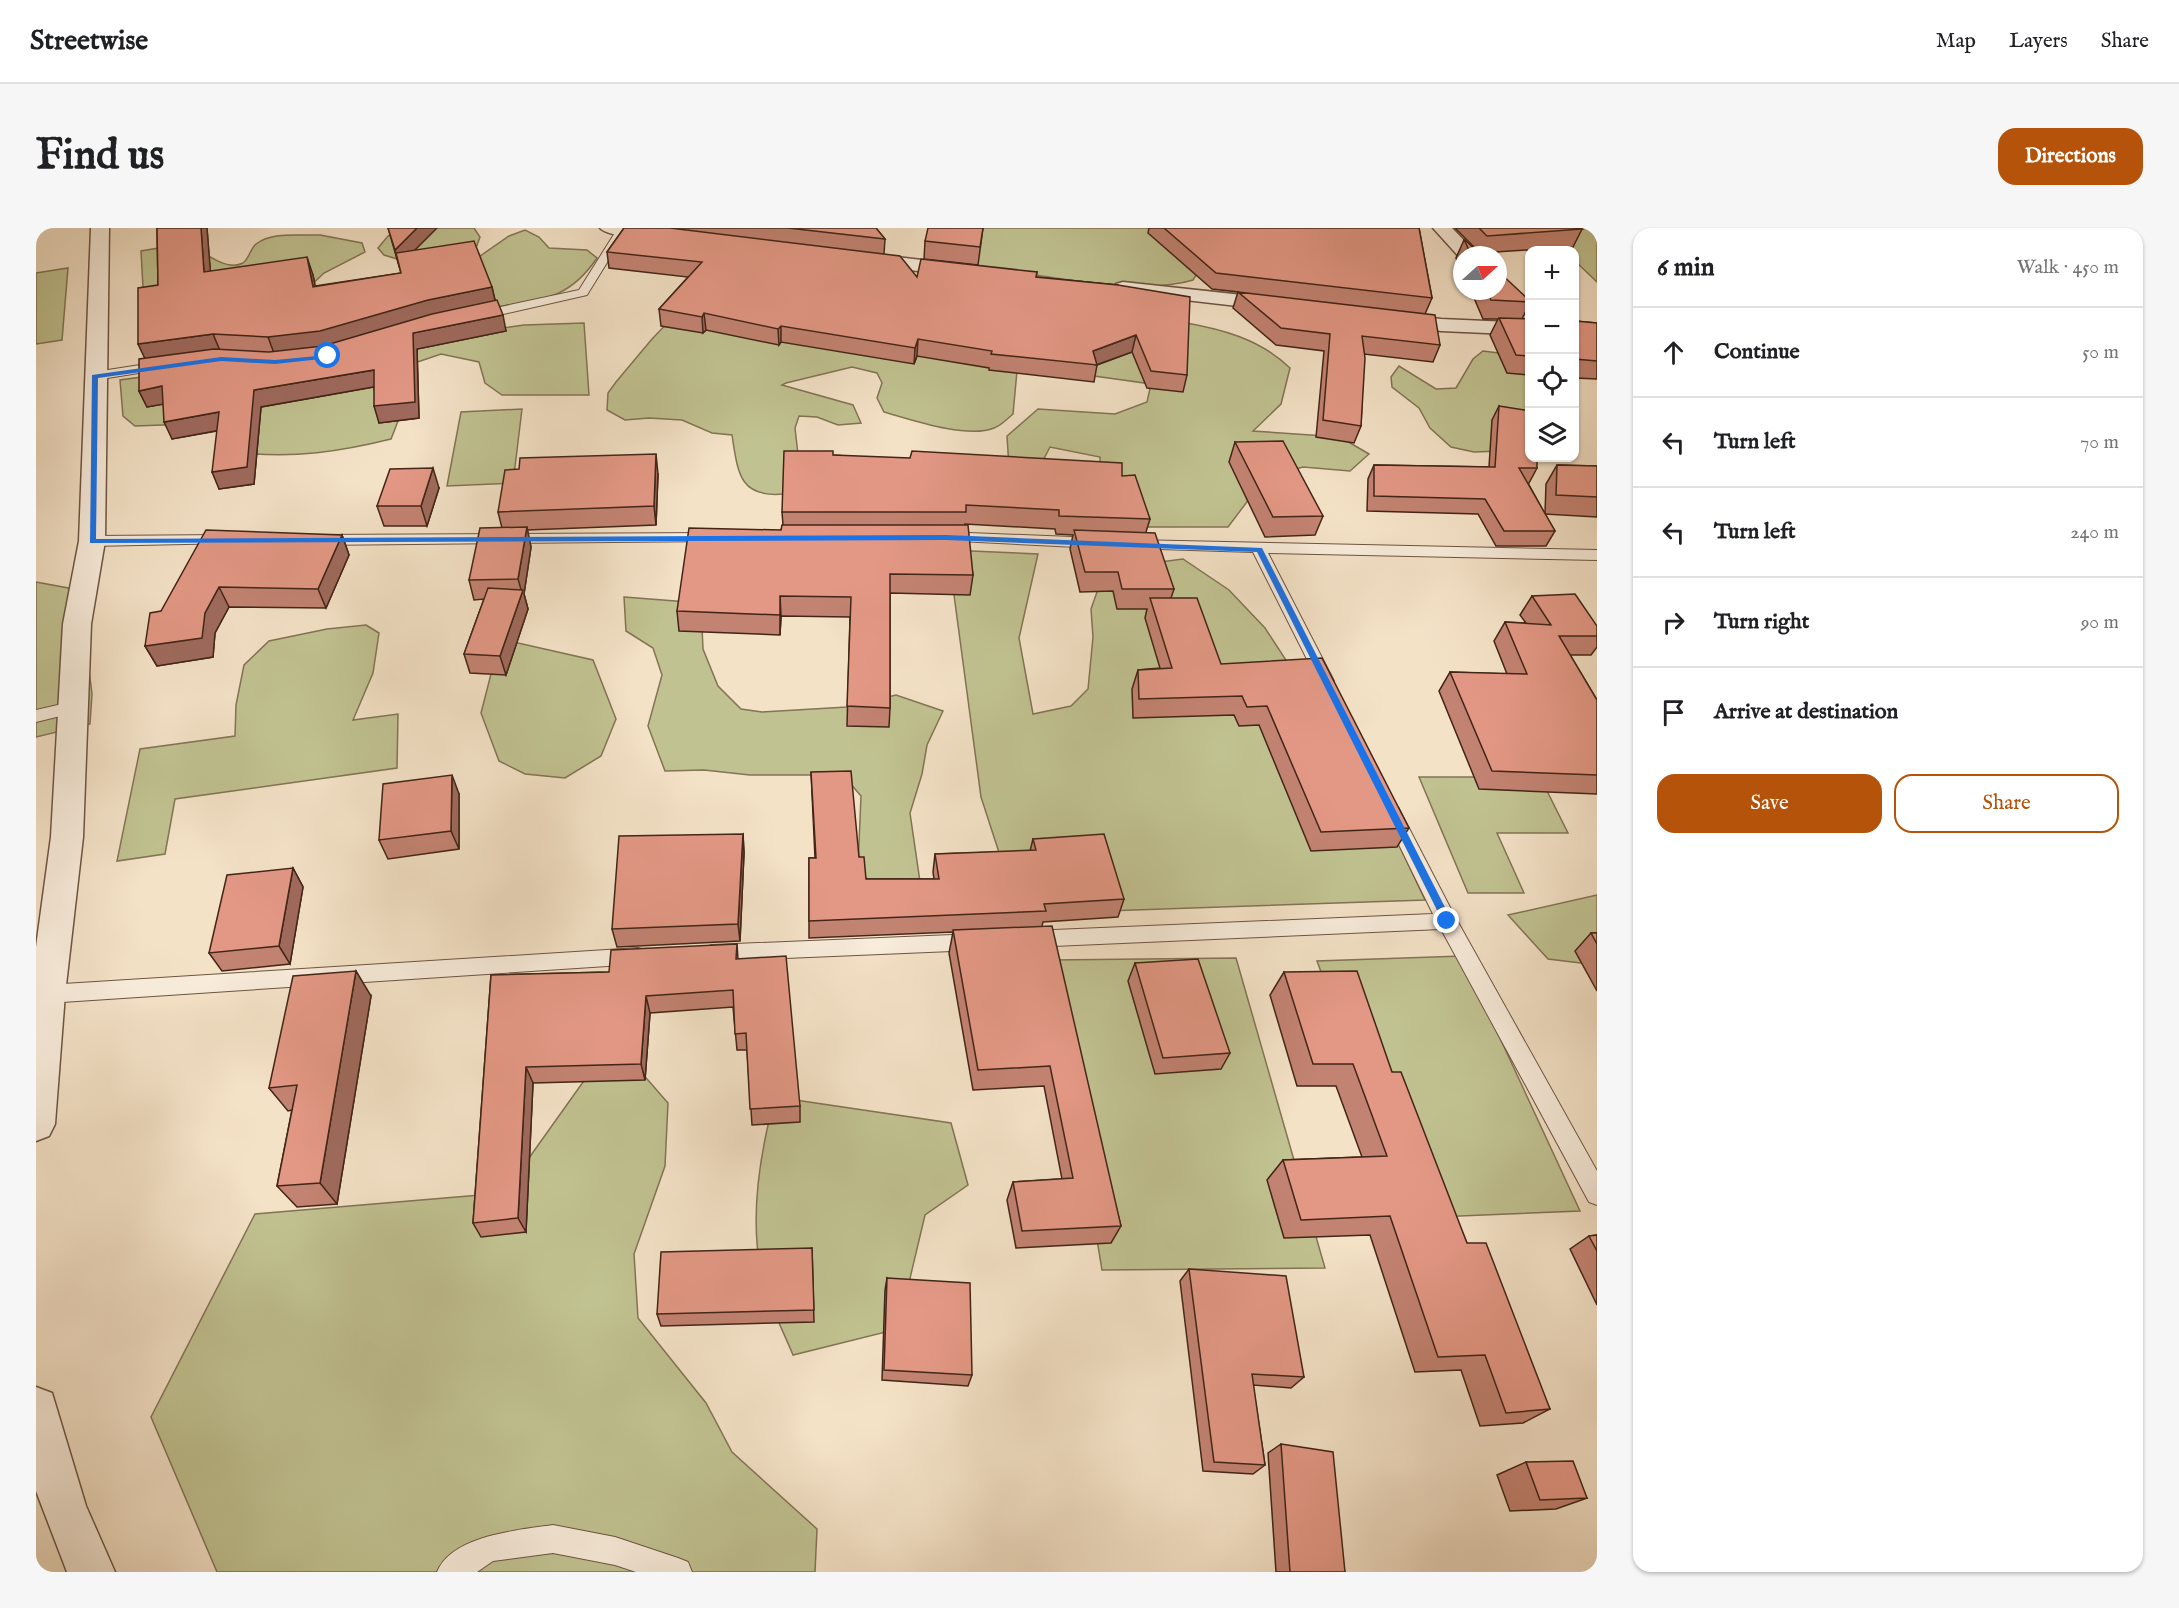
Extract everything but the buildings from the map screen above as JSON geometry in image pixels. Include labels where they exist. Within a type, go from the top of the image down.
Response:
[{"type":"street","points":[[36,1124],[47,994],[67,837],[71,708],[77,624],[92,541],[94,376],[100,228]]},
{"type":"street","points":[[1442,228],[1459,246]]},
{"type":"street","points":[[616,229],[690,238]]},
{"type":"street","points":[[849,257],[983,273]]},
{"type":"street","points":[[1106,287],[1303,308]]},
{"type":"street","points":[[1372,316],[1441,325],[1525,329]]},
{"type":"street","points":[[36,1409],[64,1509],[92,1572]]},
{"type":"lane","points":[[466,318],[583,293],[616,229]]},
{"type":"lane","points":[[94,376],[176,364]]},
{"type":"lane","points":[[934,537],[1259,550],[1597,555]]},
{"type":"lane","points":[[305,540],[732,538]]},
{"type":"lane","points":[[92,541],[246,540]]},
{"type":"lane","points":[[1259,550],[1334,698]]},
{"type":"lane","points":[[36,716],[71,708]]},
{"type":"lane","points":[[1383,794],[1447,921],[1597,1194]]},
{"type":"lane","points":[[696,954],[1447,921]]},
{"type":"lane","points":[[47,994],[661,955]]},
{"type":"lane","points":[[452,1572],[489,1548],[553,1539],[615,1551],[678,1572]]},
{"type":"green space","points":[[402,228],[474,228],[480,237],[476,248],[480,256],[509,236],[525,230],[539,237],[549,248],[587,250],[597,258],[576,282],[554,295],[498,307],[491,287],[384,255],[378,248],[388,236]]},
{"type":"green space","points":[[964,228],[1179,228],[1201,267],[1193,280],[1171,285],[1145,286],[1088,282],[980,267],[962,253]]},
{"type":"green space","points":[[1537,228],[1597,228],[1597,282],[1579,265],[1579,246],[1558,246]]},
{"type":"green space","points":[[320,235],[362,243],[365,252],[324,273],[304,292],[147,361],[141,251],[189,243],[222,263],[236,265],[245,261],[256,244],[270,237]]},
{"type":"green space","points":[[722,266],[1017,371],[1013,414],[994,428],[969,431],[939,427],[884,412],[877,398],[882,383],[877,373],[852,367],[786,383],[782,385],[853,405],[861,423],[838,425],[817,417],[799,416],[795,428],[799,463],[784,494],[758,492],[743,480],[736,461],[732,435],[712,433],[682,420],[649,418],[625,420],[607,410],[608,393],[616,382],[652,339]]},
{"type":"green space","points":[[68,268],[62,340],[36,344],[36,273]]},
{"type":"green space","points":[[1181,322],[1240,337],[1266,350],[1290,368],[1281,404],[1253,431],[1340,437],[1369,454],[1350,471],[1303,467],[1265,478],[1228,527],[1141,527],[1101,518],[1100,457],[1050,447],[1034,478],[1010,483],[1007,436],[1038,409],[1115,414],[1147,402],[1151,384],[1051,370]]},
{"type":"green space","points":[[584,323],[589,395],[502,395],[485,383],[479,362],[441,354],[388,372],[400,416],[391,439],[353,447],[317,453],[281,455],[242,453],[219,423],[135,426],[123,416],[120,380],[524,325]]},
{"type":"green space","points":[[1483,351],[1525,356],[1525,450],[1474,452],[1451,447],[1430,428],[1419,408],[1392,387],[1391,377],[1399,366],[1436,389],[1456,388],[1473,359]]},
{"type":"green space","points":[[522,409],[513,483],[447,486],[461,412]]},
{"type":"green space","points":[[948,550],[1038,554],[1019,638],[1033,714],[1071,706],[1088,689],[1093,637],[1091,609],[1105,569],[1183,559],[1229,590],[1265,628],[1293,671],[1350,741],[1425,900],[1019,914],[981,797]]},
{"type":"green space","points":[[36,582],[79,590],[92,694],[90,724],[36,737]]},
{"type":"green space","points":[[624,597],[701,603],[703,649],[718,686],[741,709],[762,712],[847,707],[896,695],[943,711],[927,745],[922,774],[910,813],[924,909],[856,915],[861,796],[843,775],[750,775],[704,770],[665,771],[648,726],[662,675],[653,648],[626,631]]},
{"type":"green space","points":[[366,625],[379,633],[373,673],[353,720],[398,714],[397,768],[175,799],[165,854],[117,861],[140,749],[235,736],[236,705],[244,665],[269,641],[327,629]]},
{"type":"green space","points":[[500,639],[593,660],[616,719],[601,756],[565,778],[525,774],[499,761],[481,713]]},
{"type":"green space","points":[[1419,777],[1540,777],[1568,833],[1497,833],[1524,893],[1468,893]]},
{"type":"green space","points":[[1597,895],[1597,965],[1548,959],[1508,915]]},
{"type":"green space","points":[[1462,956],[1580,1211],[1412,1218],[1317,961]]},
{"type":"green space","points":[[1236,958],[1325,1268],[1102,1270],[1051,960]]},
{"type":"green space","points":[[613,1040],[668,1103],[665,1166],[634,1254],[638,1318],[706,1403],[732,1452],[817,1529],[815,1572],[217,1572],[151,1417],[255,1214],[504,1193]]},
{"type":"green space","points":[[775,1097],[951,1123],[968,1185],[925,1215],[898,1329],[793,1355],[765,1287],[757,1240],[756,1216],[760,1167]]},
{"type":"route","points":[[328,356],[275,362],[221,359],[94,376],[92,541],[946,537],[1259,550],[1447,921]]}]
